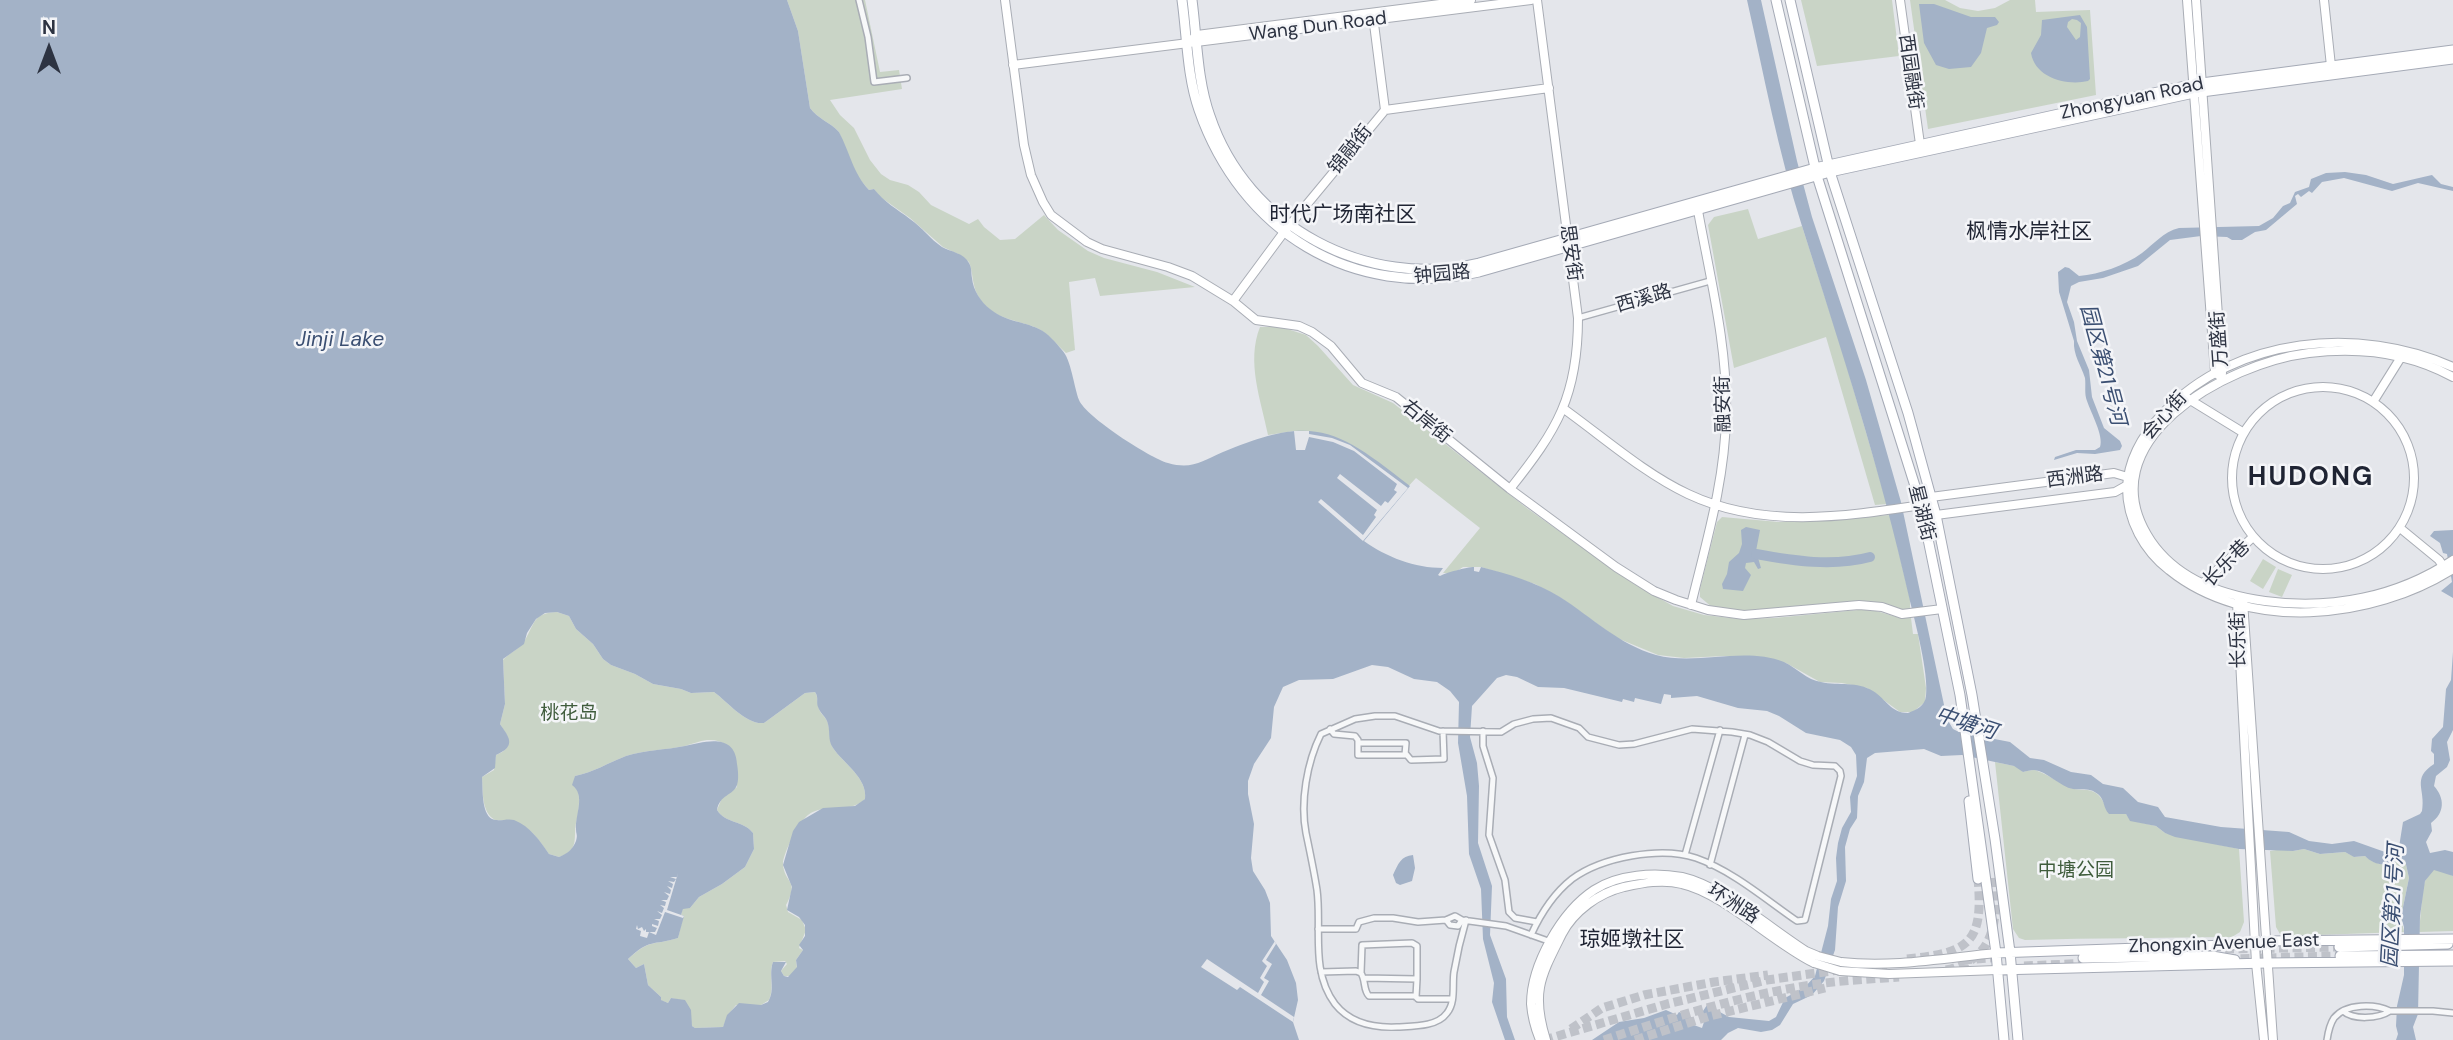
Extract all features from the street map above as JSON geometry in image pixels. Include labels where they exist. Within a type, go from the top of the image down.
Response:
[{"type":"main road","points":[[1182,0],[1194,40]]},
{"type":"main road","points":[[1192,0],[1194,40]]},
{"type":"main road","name":"星湖街","points":[[1776,0],[1816,172],[1921,505],[1937,610],[1970,762],[1996,953],[2004,1040]]},
{"type":"main road","name":"星湖街","points":[[1790,0],[1829,168],[1903,400],[1936,515],[1977,729],[2010,952],[2018,1040]]},
{"type":"main road","name":"钟园路","points":[[1194,40],[1205,102],[1213,125],[1225,152],[1251,190],[1287,229],[1348,257],[1379,265],[1418,270],[1460,268],[1568,243],[1816,172]]},
{"type":"main road","name":"Zhongyuan Road","points":[[1816,172],[1920,144],[2198,88],[2331,66],[2453,50]]},
{"type":"main road","name":"Zhongyuan Road","points":[[1829,168],[2198,88],[2453,59]]},
{"type":"main road","points":[[1970,762],[1967,780],[1978,879]]},
{"type":"main road","points":[[1982,764],[1995,877]]},
{"type":"main road","name":"Zhongxin Avenue East","points":[[1996,953],[2453,939]]},
{"type":"main road","points":[[2453,944],[2339,951],[2453,955]]},
{"type":"main road","points":[[2083,958],[2212,956],[2261,963]]},
{"type":"main road","name":"Zhongxin Avenue East","points":[[1997,970],[2453,961]]},
{"type":"street","points":[[859,0],[868,37],[874,82],[907,78]]},
{"type":"street","name":"右岸街","points":[[1005,0],[1024,145],[1031,175],[1051,215],[1087,242],[1192,276],[1233,301],[1256,320],[1299,326],[1312,332],[1331,346],[1362,383],[1396,397],[1510,489],[1624,573],[1654,591],[1708,610],[1744,615],[1868,605],[1898,613],[1937,610]]},
{"type":"street","name":"Wang Dun Road","points":[[1013,65],[1471,0]]},
{"type":"street","name":"Wang Dun Road","points":[[1373,16],[1531,0]]},
{"type":"street","name":"思安街","points":[[1510,489],[1542,448],[1564,410],[1577,359],[1578,318],[1537,0]]},
{"type":"street","name":"西园融街","points":[[1900,0],[1920,144]]},
{"type":"street","name":"万盛街","points":[[2188,0],[2198,88],[2219,371],[2222,379]]},
{"type":"street","name":"万盛街","points":[[2196,0],[2198,88]]},
{"type":"street","points":[[2324,0],[2331,66]]},
{"type":"street","name":"锦融街","points":[[1233,301],[1287,229],[1385,110],[1373,16]]},
{"type":"street","points":[[1385,110],[1549,88]]},
{"type":"street","name":"融安街","points":[[1691,605],[1716,505],[1725,440],[1726,402],[1721,338],[1697,206]]},
{"type":"street","name":"西溪路","points":[[1578,318],[1710,281]]},
{"type":"street","name":"会心街","points":[[2449,567],[2401,595],[2352,608],[2306,612],[2240,603],[2201,587],[2169,561],[2150,538],[2137,509],[2130,481],[2152,438],[2186,398],[2219,371],[2268,353],[2310,345],[2351,342],[2453,367]]},
{"type":"street","name":"会心街","points":[[2186,398],[2222,379],[2270,361],[2310,353],[2403,353],[2453,377]]},
{"type":"street","points":[[2373,402],[2403,353]]},
{"type":"street","points":[[2336,389],[2373,402],[2390,416],[2401,431],[2413,466],[2411,502],[2400,528],[2382,548],[2351,565],[2324,569],[2306,568],[2281,559],[2253,537],[2238,512],[2232,484],[2235,455],[2244,433],[2271,404],[2302,390],[2336,389]]},
{"type":"street","points":[[2186,398],[2244,433]]},
{"type":"street","points":[[1564,410],[1661,479],[1687,494],[1737,512],[1778,518],[1821,517],[1905,508],[1921,505],[1931,497]]},
{"type":"street","name":"西洲路","points":[[1931,497],[2114,474],[2130,481]]},
{"type":"street","name":"西洲路","points":[[1936,515],[2115,492],[2130,481]]},
{"type":"street","points":[[2029,484],[2032,503]]},
{"type":"street","points":[[1921,505],[1936,515]]},
{"type":"street","points":[[2400,528],[2449,567]]},
{"type":"street","name":"长乐巷","points":[[2201,587],[2253,537]]},
{"type":"street","name":"长乐街","points":[[2240,603],[2264,1040]]},
{"type":"street","points":[[1464,920],[1452,999],[1449,1011],[1440,1020],[1390,1027],[1363,1023],[1340,1010],[1328,993],[1321,972],[1317,891],[1306,834],[1305,806],[1313,751],[1321,734],[1355,719],[1395,716],[1413,720],[1426,728],[1443,731],[1501,732],[1524,722],[1550,718],[1579,728],[1588,737],[1619,745],[1634,744],[1692,729],[1720,730],[1768,742],[1800,761],[1813,765],[1835,766],[1840,771],[1841,776],[1805,920],[1797,921],[1710,864],[1685,855],[1634,855],[1590,869],[1573,879],[1540,914],[1531,935]]},
{"type":"street","points":[[1330,729],[1334,734],[1355,736],[1359,743],[1358,755],[1406,754]]},
{"type":"street","points":[[1685,855],[1720,730]]},
{"type":"street","points":[[1359,743],[1406,743],[1406,754],[1411,760],[1444,759],[1443,731]]},
{"type":"street","points":[[1482,731],[1483,746],[1493,778],[1489,835],[1505,880],[1509,912],[1515,918],[1537,922]]},
{"type":"street","points":[[1710,864],[1745,735]]},
{"type":"street","name":"环洲路","points":[[1546,1040],[1538,1012],[1538,994],[1561,923],[1576,905],[1595,890],[1621,880],[1663,874],[1707,886],[1816,960],[1840,967],[1889,974],[1997,970]]},
{"type":"street","points":[[1318,929],[1356,929],[1359,922],[1374,918],[1418,922],[1446,920],[1450,925],[1458,926],[1464,920]]},
{"type":"street","points":[[1464,920],[1506,926],[1554,943]]},
{"type":"street","points":[[1416,997],[1417,946],[1412,943],[1362,945],[1363,975],[1369,996],[1452,999]]},
{"type":"street","name":"环洲路","points":[[1539,1040],[1531,1002],[1536,976],[1554,943]]},
{"type":"street","name":"环洲路","points":[[1840,967],[1996,953]]},
{"type":"street","name":"长乐街","points":[[2261,963],[2273,1040]]},
{"type":"street","points":[[1321,972],[1356,971],[1363,975],[1417,979]]},
{"type":"street","points":[[2327,1040],[2333,1018],[2343,1011],[2361,1007],[2453,1013]]},
{"type":"street","points":[[2343,1011],[2349,1016],[2364,1017],[2392,1011]]},
{"type":"green space","points":[[787,0],[865,0],[880,72],[899,70],[902,89],[830,100],[840,115],[854,128],[870,160],[881,174],[890,180],[908,185],[931,205],[969,224],[978,219],[1000,240],[1015,239],[1044,215],[1058,230],[1088,251],[1195,287],[1100,296],[1095,278],[1069,282],[1075,350],[1066,353],[1041,330],[996,314],[977,294],[969,262],[943,247],[910,218],[879,196],[874,189],[869,190],[856,175],[839,132],[810,108],[798,31]]},
{"type":"green space","points":[[1801,0],[1892,0],[1899,56],[1817,66]]},
{"type":"green space","points":[[1910,0],[1945,0],[1960,8],[1978,11],[1995,8],[2010,0],[2035,0],[2036,12],[2090,10],[2096,95],[1928,129]]},
{"type":"green space","points":[[1748,209],[1758,239],[1802,226],[1887,504],[1875,505],[1826,337],[1734,368],[1708,225],[1714,217]]},
{"type":"green space","points":[[1260,327],[1281,327],[1306,335],[1353,385],[1393,403],[1528,509],[1634,584],[1673,606],[1704,615],[1740,619],[1858,610],[1873,610],[1900,618],[1911,618],[1913,634],[1918,634],[1926,688],[1925,702],[1913,712],[1900,712],[1867,688],[1820,682],[1786,663],[1773,660],[1658,655],[1617,638],[1561,598],[1535,584],[1481,567],[1463,567],[1454,573],[1443,573],[1480,528],[1416,478],[1405,490],[1294,431],[1268,435],[1254,354]]},
{"type":"green space","points":[[1890,515],[1910,599],[1910,610],[1870,602],[1746,612],[1713,608],[1700,597],[1717,522],[1722,517],[1779,522]]},
{"type":"green space","points":[[2263,559],[2276,567],[2263,589],[2250,581]]},
{"type":"green space","points":[[2278,569],[2292,575],[2282,597],[2269,592]]},
{"type":"green space","name":"桃花岛","points":[[557,612],[569,616],[576,629],[611,665],[653,684],[691,693],[714,692],[744,717],[757,723],[764,723],[805,693],[815,692],[819,710],[828,724],[833,748],[863,784],[865,799],[859,804],[822,809],[808,815],[785,853],[784,870],[792,891],[786,905],[788,912],[802,920],[806,930],[799,948],[803,950],[796,960],[797,968],[790,976],[784,976],[781,971],[787,964],[785,961],[773,962],[769,1000],[761,1005],[736,1005],[723,1027],[692,1026],[685,1001],[671,998],[668,1003],[660,1000],[661,997],[648,985],[644,964],[636,968],[628,959],[647,945],[678,938],[683,908],[690,908],[699,897],[745,867],[754,849],[753,833],[725,818],[717,810],[722,798],[737,787],[736,762],[730,748],[724,743],[704,740],[685,746],[633,754],[575,776],[574,786],[578,789],[579,802],[574,843],[570,851],[559,857],[549,854],[527,828],[514,822],[495,820],[485,807],[482,777],[494,770],[496,755],[508,745],[508,737],[500,724],[505,704],[503,660],[523,643],[539,617]]},
{"type":"green space","name":"中塘公园","points":[[1995,762],[2019,767],[2023,772],[2037,771],[2072,788],[2092,791],[2099,795],[2113,814],[2126,814],[2130,820],[2156,826],[2165,833],[2239,849],[2244,922],[2240,932],[2232,937],[2019,938],[2013,929]]},
{"type":"green space","points":[[2304,849],[2320,854],[2345,852],[2355,857],[2365,856],[2381,864],[2405,860],[2409,878],[2401,917],[2404,932],[2287,936],[2280,934],[2276,927],[2270,851]]},
{"type":"green space","points":[[2438,869],[2453,876],[2453,931],[2419,932],[2425,881],[2432,870]]},
{"type":"water","name":"Jinji Lake","points":[[0,0],[787,0],[798,31],[810,108],[839,132],[855,170],[869,190],[874,189],[938,244],[967,260],[976,291],[990,309],[1033,326],[1052,338],[1068,360],[1079,400],[1084,407],[1105,426],[1134,445],[1159,460],[1184,465],[1197,463],[1254,440],[1280,433],[1323,433],[1362,451],[1410,486],[1364,541],[1391,557],[1412,564],[1443,568],[1438,575],[1440,576],[1471,567],[1479,572],[1481,567],[1522,579],[1560,597],[1630,644],[1656,655],[1672,658],[1768,658],[1784,662],[1816,681],[1867,688],[1893,708],[1908,713],[1922,705],[1926,696],[1921,647],[1873,457],[1793,198],[1779,142],[1747,0],[1761,0],[1812,217],[1866,380],[1901,502],[1947,719],[1953,729],[2010,742],[2030,758],[2044,760],[2071,772],[2091,775],[2103,784],[2123,788],[2138,802],[2158,807],[2165,817],[2221,827],[2289,832],[2309,841],[2332,844],[2354,841],[2385,852],[2393,851],[2399,847],[2403,822],[2422,811],[2421,780],[2427,769],[2434,764],[2432,739],[2443,727],[2453,652],[2453,730],[2447,742],[2450,760],[2447,767],[2436,776],[2434,786],[2442,805],[2439,815],[2431,823],[2432,831],[2426,842],[2430,853],[2445,850],[2453,852],[2453,876],[2434,870],[2425,881],[2420,916],[2418,1014],[2413,1027],[2416,1040],[2396,1040],[2397,1006],[2404,975],[2404,927],[2401,917],[2409,878],[2405,860],[2381,864],[2365,856],[2354,857],[2345,852],[2320,854],[2304,849],[2239,849],[2175,837],[2156,826],[2130,821],[2126,814],[2109,814],[2096,792],[2068,788],[2039,771],[2023,772],[2014,766],[1962,755],[1941,756],[1924,749],[1875,753],[1867,758],[1864,782],[1858,796],[1857,818],[1850,829],[1845,847],[1846,881],[1838,907],[1835,950],[1824,981],[1812,995],[1793,1004],[1780,1025],[1761,1032],[1738,1028],[1721,1040],[1592,1040],[1619,1022],[1644,1018],[1666,1010],[1693,1018],[1691,1024],[1702,1028],[1706,1016],[1701,1014],[1707,1005],[1729,1017],[1769,1021],[1776,1017],[1785,998],[1805,987],[1815,976],[1828,926],[1831,899],[1837,881],[1838,843],[1842,828],[1851,812],[1850,797],[1857,776],[1856,755],[1851,747],[1840,740],[1806,733],[1767,711],[1738,708],[1697,696],[1671,698],[1671,695],[1664,694],[1661,704],[1635,698],[1634,702],[1623,699],[1622,702],[1564,688],[1538,687],[1506,675],[1497,678],[1472,706],[1470,737],[1477,763],[1479,786],[1478,843],[1492,886],[1490,935],[1506,979],[1507,1017],[1515,1040],[1505,1040],[1492,1002],[1494,983],[1483,939],[1481,889],[1469,854],[1467,796],[1458,743],[1459,702],[1437,682],[1414,679],[1388,667],[1372,665],[1333,679],[1299,680],[1283,687],[1274,707],[1271,738],[1254,764],[1248,781],[1254,824],[1251,858],[1253,871],[1270,903],[1271,936],[1287,960],[1296,983],[1298,1000],[1293,1022],[1299,1040],[0,1040]],"holes":[[[557,612],[569,616],[576,629],[611,665],[653,684],[691,693],[714,692],[744,717],[757,723],[764,723],[805,693],[815,692],[818,707],[828,725],[831,745],[863,784],[865,799],[855,806],[823,808],[799,822],[793,831],[783,865],[792,887],[787,910],[799,917],[805,925],[805,936],[799,945],[803,950],[796,960],[797,967],[788,977],[781,971],[786,962],[773,962],[768,1002],[761,1005],[739,1003],[727,1015],[723,1027],[692,1026],[691,1010],[685,1000],[671,998],[668,1003],[661,1000],[648,985],[644,964],[636,968],[628,959],[647,945],[678,938],[684,916],[681,915],[683,909],[690,908],[699,897],[745,867],[754,849],[753,833],[725,818],[717,810],[721,801],[738,783],[737,764],[731,747],[725,743],[709,742],[640,752],[575,776],[572,785],[579,800],[577,839],[571,849],[559,857],[549,854],[525,826],[511,820],[492,819],[486,811],[482,777],[495,768],[496,755],[509,745],[508,737],[500,724],[505,704],[503,659],[524,644],[536,619],[545,613]]]},
{"type":"water","points":[[1919,4],[1934,4],[1971,17],[1995,17],[1999,22],[1987,28],[1981,53],[1971,67],[1949,69],[1936,65],[1924,43]]},
{"type":"water","points":[[2080,15],[2087,27],[2088,81],[2062,81],[2039,69],[2031,53],[2041,35],[2042,20]],"holes":[[[2072,19],[2081,23],[2080,37],[2076,40],[2067,27]]]},
{"type":"water","points":[[2326,173],[2366,175],[2393,184],[2432,175],[2441,184],[2453,187],[2453,191],[2418,183],[2392,191],[2344,178],[2322,182],[2312,193],[2309,191],[2301,197],[2298,194],[2295,196],[2297,204],[2266,230],[2255,232],[2242,240],[2201,236],[2170,240],[2138,266],[2071,286],[2067,302],[2077,341],[2089,370],[2092,397],[2104,428],[2120,441],[2122,446],[2120,450],[2095,454],[2077,453],[2054,460],[2055,457],[2076,450],[2095,450],[2100,447],[2101,442],[2086,398],[2085,378],[2059,292],[2058,272],[2065,267],[2079,276],[2112,269],[2135,258],[2163,235],[2179,228],[2259,226],[2290,203],[2295,192],[2309,187],[2311,179]]},
{"type":"water","points":[[1746,527],[1760,530],[1756,551],[1761,568],[1758,569],[1754,562],[1746,563],[1745,568],[1751,575],[1743,591],[1723,589],[1729,562],[1739,553],[1742,544],[1741,530]]},
{"type":"water","points":[[2453,530],[2453,598],[2441,591],[2452,582],[2447,554],[2443,553],[2440,543],[2430,536],[2434,531]]},
{"type":"water","points":[[1413,855],[1415,868],[1412,881],[1400,885],[1396,883],[1393,875],[1398,864]]},
{"type":"pier","points":[[1294,431],[1309,431],[1309,434],[1350,445],[1408,488],[1363,541],[1318,502],[1321,499],[1363,535],[1376,517],[1374,515],[1377,510],[1337,478],[1340,474],[1381,506],[1385,501],[1388,503],[1397,492],[1394,490],[1397,484],[1354,451],[1333,442],[1309,437],[1305,450],[1296,450]]},
{"type":"pier","points":[[670,877],[677,877],[667,910],[684,916],[683,918],[665,912],[656,935],[649,932],[655,932],[657,928],[652,924],[658,926],[659,921],[654,919],[660,919],[662,915],[657,911],[662,913],[664,908],[660,905],[665,906],[666,902],[661,900],[667,900],[669,896],[664,892],[670,894],[671,890],[667,886],[672,888],[673,884],[668,881],[674,882],[676,879]]},
{"type":"pier","points":[[637,925],[638,929],[642,927],[649,932],[647,938],[640,936],[641,931],[636,929]]},
{"type":"pier","points":[[1275,941],[1276,944],[1266,960],[1272,964],[1264,978],[1269,981],[1261,995],[1294,1017],[1293,1022],[1240,987],[1237,990],[1201,967],[1207,959],[1258,993],[1264,982],[1260,978],[1267,966],[1262,961]]},
{"type":"waterway","points":[[1756,554],[1799,561],[1828,562],[1870,557]]},
{"type":"tunnel","points":[[1946,970],[1963,965],[1975,957],[1990,936],[1994,922],[1995,877]]},
{"type":"tunnel","points":[[1907,959],[1945,953],[1968,941],[1978,918],[1978,879]]},
{"type":"tunnel","points":[[2225,949],[2339,947]]},
{"type":"tunnel","points":[[2227,959],[2340,956]]},
{"type":"tunnel","points":[[1963,960],[2002,957]]},
{"type":"tunnel","points":[[2024,966],[2140,961]]},
{"type":"tunnel","points":[[1855,969],[1887,967]]},
{"type":"tunnel","points":[[1544,1040],[1667,1004],[1767,980],[1838,970]]},
{"type":"tunnel","points":[[1571,1029],[1602,1008],[1644,995],[1768,975]]},
{"type":"tunnel","points":[[1604,1040],[1683,1015],[1791,988],[1899,977]]},
{"type":"tunnel","points":[[1635,1040],[1710,1016],[1825,988]]},
{"type":"district","name":"时代广场南社区","points":[[1343,215]]},
{"type":"district","name":"枫情水岸社区","points":[[2029,232]]},
{"type":"district","name":"HUDONG","points":[[2311,478]]},
{"type":"district","name":"琼姬墩社区","points":[[1632,940]]},
{"type":"water label","name":"园区第21号河","points":[[2102,365]]},
{"type":"water label","name":"中塘河","points":[[1966,724]]},
{"type":"water label","name":"园区第21号河","points":[[2394,906]]}]
